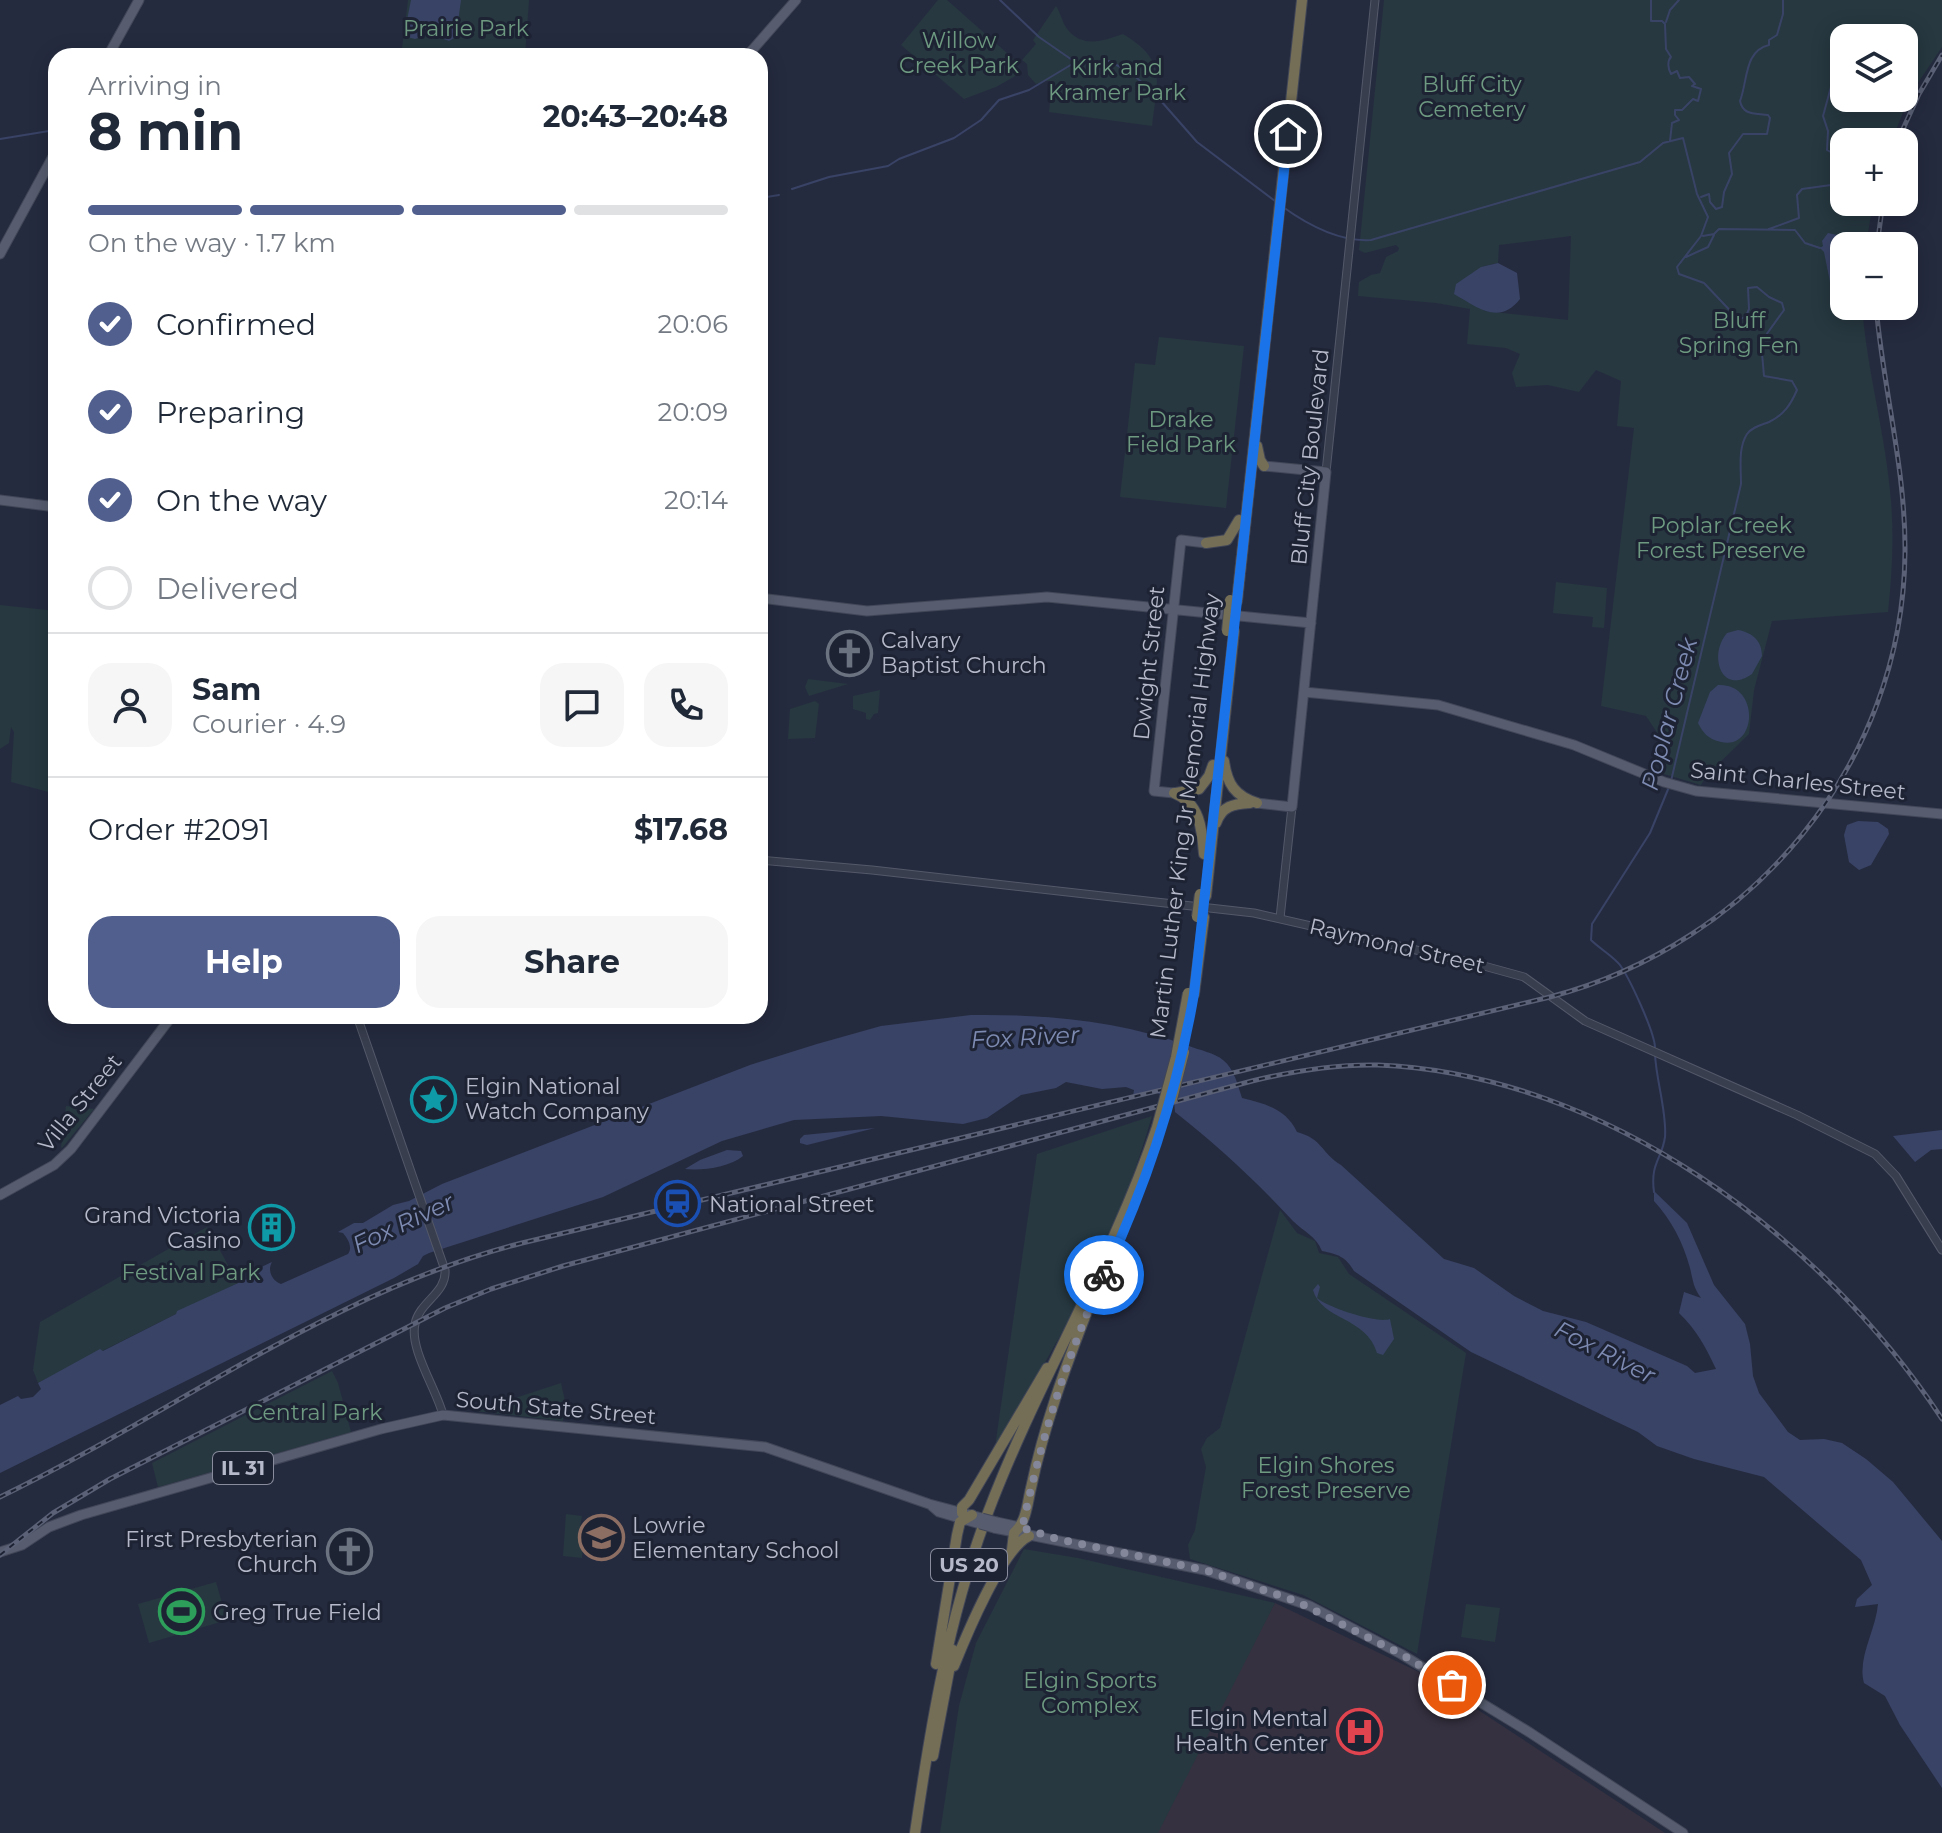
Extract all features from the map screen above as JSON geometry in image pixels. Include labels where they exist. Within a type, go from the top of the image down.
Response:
[{"type":"highway","name":"Martin Luther King Jr Memorial Highway","points":[[1203,895],[1213,765],[1258,398],[1296,0]]},
{"type":"highway","name":"Martin Luther King Jr Memorial Highway","points":[[1278,194],[1302,0]]},
{"type":"highway","name":"Martin Luther King Jr Memorial Highway","points":[[1234,600],[1239,520],[1276,213]]},
{"type":"highway","points":[[1258,398],[1257,451],[1264,466]]},
{"type":"highway","points":[[1206,543],[1227,540],[1239,520]]},
{"type":"highway","name":"Martin Luther King Jr Memorial Highway","points":[[922,1833],[941,1710],[959,1622],[987,1533],[1160,1127],[1191,994],[1223,740],[1223,702]]},
{"type":"highway","points":[[1223,740],[1229,783],[1243,798],[1257,803]]},
{"type":"highway","points":[[1174,793],[1199,789],[1213,765]]},
{"type":"highway","points":[[1174,793],[1183,797],[1197,814],[1204,854]]},
{"type":"highway","points":[[1213,829],[1224,809],[1257,803]]},
{"type":"highway","name":"Martin Luther King Jr Memorial Highway","points":[[915,1833],[942,1665],[965,1579],[1000,1483],[1083,1312]]},
{"type":"highway","points":[[920,1800],[932,1687],[957,1535],[972,1518],[963,1505],[969,1500],[1083,1312]]},
{"type":"highway","points":[[941,1710],[964,1640],[1012,1550],[1017,1530],[1023,1524],[1057,1389],[1083,1312]]},
{"type":"highway","points":[[1012,1550],[1029,1536]]},
{"type":"main road","points":[[112,48],[139,0]]},
{"type":"main road","points":[[754,48],[796,0]]},
{"type":"main road","points":[[0,254],[48,166]]},
{"type":"main road","points":[[1264,466],[1326,472]]},
{"type":"main road","name":"Bluff City Boulevard","points":[[1292,807],[1326,472]]},
{"type":"main road","points":[[0,500],[48,506]]},
{"type":"main road","name":"Dwight Street","points":[[1174,793],[1154,791],[1181,540],[1206,543]]},
{"type":"main road","points":[[768,599],[867,611],[1036,597],[1311,623]]},
{"type":"main road","name":"Saint Charles Street","points":[[1304,692],[1438,705],[1574,745],[1680,787],[1942,814]]},
{"type":"main road","points":[[1257,803],[1292,807]]},
{"type":"main road","name":"Villa Street","points":[[0,1195],[54,1165],[71,1149],[166,1024]]},
{"type":"main road","name":"South State Street","points":[[0,1552],[17,1547],[49,1527],[81,1515],[356,1436],[443,1415],[765,1447],[929,1504],[939,1512],[1205,1570],[1310,1606],[1401,1654],[1529,1732],[1683,1833]]},
{"type":"main road","name":"South State Street","points":[[1017,1530],[1029,1536],[1057,1539]]},
{"type":"street","name":"Bluff City Boulevard","points":[[1326,472],[1375,0]]},
{"type":"street","name":"Bluff City Boulevard","points":[[1280,918],[1292,807]]},
{"type":"street","name":"Raymond Street","points":[[768,861],[1009,884],[1236,911],[1280,918],[1524,977],[1585,1021],[1857,1143],[1875,1154],[1896,1176],[1942,1250]]},
{"type":"street","points":[[360,1024],[445,1270],[444,1282],[418,1314],[414,1331],[443,1415]]},
{"type":"shaded area","name":"Elgin Mental Health Center","points":[[1275,1603],[1425,1675],[1665,1833],[1152,1833]]},
{"type":"green space","name":"Prairie Park","points":[[408,0],[529,0],[526,48],[402,48]]},
{"type":"green space","name":"Willow Creek Park","points":[[938,0],[947,0],[1016,61],[1019,68],[1017,75],[964,99],[901,45]]},
{"type":"green space","points":[[1384,0],[1942,0],[1942,47],[1918,83],[1918,24],[1830,24],[1830,112],[1903,112],[1897,128],[1830,128],[1830,216],[1871,216],[1868,232],[1830,232],[1830,320],[1864,320],[1891,501],[1888,612],[1772,621],[1754,690],[1749,734],[1707,775],[1701,785],[1657,772],[1666,746],[1646,716],[1601,706],[1634,428],[1617,426],[1621,381],[1596,370],[1579,392],[1548,385],[1516,387],[1512,373],[1520,354],[1506,348],[1467,344],[1470,309],[1358,296],[1359,282],[1380,273],[1386,257],[1399,248],[1396,245],[1365,253],[1359,250]],"holes":[[[1571,236],[1568,320],[1484,311],[1481,267],[1498,263],[1499,245]]]},
{"type":"green space","name":"Kirk and Kramer Park","points":[[1056,6],[1064,24],[1074,36],[1095,41],[1123,34],[1147,53],[1153,63],[1157,84],[1152,126],[1049,112],[1052,81],[1036,84],[1022,60],[1036,44],[1033,40]]},
{"type":"green space","name":"Drake Field Park","points":[[1159,337],[1244,346],[1226,508],[1120,497],[1135,363],[1155,365]]},
{"type":"green space","points":[[1556,582],[1607,588],[1604,628],[1592,627],[1593,617],[1553,613]]},
{"type":"green space","points":[[0,605],[48,610],[48,792],[11,782],[14,732],[11,727],[9,743],[0,749]]},
{"type":"green space","points":[[808,679],[848,684],[809,696],[805,687]]},
{"type":"green space","points":[[880,690],[878,713],[870,720],[866,719],[866,713],[853,709],[853,696]]},
{"type":"green space","points":[[815,701],[819,704],[815,738],[788,739],[790,709]]},
{"type":"green space","points":[[66,1106],[94,1109],[62,1148],[61,1147]]},
{"type":"green space","points":[[1152,1116],[1124,1201],[1088,1283],[995,1447],[1037,1154]]},
{"type":"green space","name":"Elgin Shores Forest Preserve","points":[[1280,1210],[1297,1233],[1315,1241],[1319,1253],[1338,1257],[1349,1274],[1466,1353],[1417,1654],[1303,1595],[1190,1559],[1188,1545],[1195,1530],[1206,1467],[1201,1449],[1207,1438],[1220,1428]]},
{"type":"green space","name":"Festival Park","points":[[207,1227],[238,1283],[38,1383],[33,1370],[40,1322]]},
{"type":"green space","name":"Central Park","points":[[332,1371],[351,1432],[158,1487],[152,1463]]},
{"type":"green space","points":[[561,1383],[565,1401],[563,1421],[475,1411]]},
{"type":"green space","points":[[566,1514],[582,1516],[582,1558],[563,1556]]},
{"type":"green space","name":"Elgin Sports Complex","points":[[1024,1549],[1078,1558],[1275,1603],[1158,1833],[940,1833],[959,1706],[976,1643]]},
{"type":"green space","name":"Greg True Field","points":[[216,1582],[227,1620],[149,1643],[138,1604]]},
{"type":"green space","points":[[1466,1604],[1500,1608],[1495,1642],[1461,1637]]},
{"type":"water","points":[[411,0],[461,0],[456,37],[449,41],[430,34],[415,39],[407,37]]},
{"type":"water","points":[[1830,233],[1830,282],[1824,252],[1820,248]]},
{"type":"water","points":[[1498,263],[1517,273],[1520,299],[1512,307],[1496,313],[1488,312],[1454,294],[1456,284],[1481,267]]},
{"type":"water","points":[[1738,630],[1756,638],[1762,656],[1752,674],[1732,680],[1721,670],[1719,652],[1727,633]]},
{"type":"water","points":[[1718,685],[1732,687],[1742,694],[1747,705],[1747,727],[1742,737],[1733,742],[1713,739],[1704,733],[1698,723],[1710,692]]},
{"type":"water","points":[[1858,821],[1878,822],[1888,829],[1889,834],[1871,865],[1859,870],[1849,862],[1844,835],[1847,825]]},
{"type":"water","name":"Fox River","points":[[971,1015],[1027,1016],[1109,1025],[1163,1037],[1216,1055],[1230,1068],[1242,1098],[1267,1105],[1281,1113],[1297,1132],[1317,1142],[1444,1259],[1474,1268],[1514,1296],[1543,1311],[1586,1322],[1687,1366],[1695,1373],[1716,1369],[1696,1333],[1679,1313],[1684,1292],[1701,1298],[1680,1241],[1654,1201],[1654,1191],[1687,1223],[1714,1285],[1745,1324],[1753,1376],[1759,1393],[1788,1432],[1800,1440],[1824,1439],[1842,1443],[1866,1459],[1893,1482],[1942,1541],[1942,1788],[1900,1725],[1885,1696],[1864,1683],[1863,1664],[1878,1604],[1855,1607],[1857,1599],[1872,1585],[1861,1560],[1764,1477],[1657,1446],[1638,1432],[1471,1352],[1354,1271],[1341,1257],[1322,1251],[1313,1238],[1221,1150],[1175,1112],[1174,1100],[1155,1092],[1133,1096],[1134,1090],[1126,1087],[1102,1089],[1066,1082],[1056,1088],[1021,1095],[987,1118],[963,1124],[881,1116],[794,1120],[722,1141],[603,1197],[429,1253],[418,1264],[394,1278],[0,1473],[0,1405],[18,1396],[21,1399],[33,1397],[41,1389],[38,1383],[100,1349],[103,1351],[177,1311],[247,1279],[253,1268],[272,1262],[271,1275],[281,1284],[348,1254],[348,1240],[338,1232],[354,1223],[363,1223],[393,1205],[409,1201],[442,1184],[750,1065],[881,1026]]},
{"type":"water","points":[[875,1128],[807,1145],[800,1143],[804,1135]]},
{"type":"water","points":[[1942,1130],[1942,1149],[1931,1150],[1915,1162],[1893,1136]]},
{"type":"water","points":[[727,1150],[741,1151],[743,1156],[716,1167],[685,1169],[700,1160]]},
{"type":"water","points":[[1318,1284],[1320,1287],[1317,1298],[1313,1290]]},
{"type":"water","points":[[1317,1298],[1352,1314],[1390,1319],[1394,1339],[1383,1355],[1377,1353],[1364,1332],[1325,1307]]},
{"type":"waterway","name":"Poplar Creek","points":[[1000,0],[1039,37],[1075,62],[1109,61],[1130,72],[1154,93],[1197,142],[1275,201]]},
{"type":"waterway","points":[[1651,0],[1651,21],[1665,24],[1671,74],[1677,71],[1680,78],[1689,77],[1695,84],[1692,86],[1701,89],[1698,101],[1693,99],[1682,110],[1675,110],[1679,120],[1672,123],[1670,141]]},
{"type":"waterway","points":[[1666,22],[1670,10],[1679,0]]},
{"type":"waterway","points":[[1701,197],[1709,194],[1710,202],[1716,209],[1722,207],[1724,192],[1732,174],[1729,153],[1743,134],[1767,134],[1768,115],[1747,111],[1740,101],[1751,60],[1777,35],[1783,0]]},
{"type":"waterway","points":[[792,189],[829,177],[888,166],[954,138],[981,120],[999,100],[1029,90],[1074,63]]},
{"type":"waterway","points":[[1769,229],[1799,218],[1797,195],[1802,189],[1831,185],[1837,173],[1836,155],[1827,150],[1828,131],[1823,116],[1830,91]]},
{"type":"waterway","points":[[0,139],[48,131]]},
{"type":"waterway","name":"Poplar Creek","points":[[1283,207],[1325,231],[1348,238],[1371,240],[1640,162],[1663,143],[1683,138],[1697,194],[1708,217],[1701,236],[1677,267],[1679,274],[1704,283],[1739,320],[1746,316],[1749,309],[1748,288],[1757,287],[1782,303],[1784,310],[1761,342],[1764,376],[1792,381],[1797,390],[1783,412],[1751,430],[1742,445],[1741,484],[1671,781]]},
{"type":"waterway","points":[[768,197],[779,195]]},
{"type":"waterway","points":[[1703,236],[1714,234],[1719,229],[1795,230],[1805,243],[1820,248]]},
{"type":"waterway","name":"Poplar Creek","points":[[1686,257],[1708,247],[1714,235]]},
{"type":"waterway","name":"Poplar Creek","points":[[1655,1047],[1646,1018],[1624,972],[1591,940],[1592,924],[1650,833],[1669,787]]},
{"type":"waterway","name":"Poplar Creek","points":[[1654,1192],[1655,1168],[1665,1137],[1655,1054]]},
{"type":"railway","points":[[1903,128],[1942,55]]},
{"type":"railway","points":[[1879,232],[1881,216]]},
{"type":"railway","points":[[0,1497],[319,1322],[452,1264],[522,1243],[1550,997],[1623,971],[1690,935],[1751,889],[1802,834],[1845,772],[1877,704],[1897,630],[1905,553],[1902,491],[1877,320]]},
{"type":"railway","points":[[0,1555],[53,1513],[110,1479],[445,1308],[491,1289],[563,1266],[1252,1081],[1299,1071],[1346,1066],[1378,1065],[1462,1075],[1544,1098],[1624,1132],[1699,1176],[1770,1229],[1835,1287],[1892,1351],[1942,1419]]},
{"type":"way so far","points":[[1104,1275],[1057,1389],[1020,1527],[1057,1539],[1205,1570],[1310,1606],[1452,1685]]},
{"type":"place","name":"Calvary Baptist Church","points":[[850,653]]},
{"type":"place","name":"Elgin National Watch Company","points":[[434,1099]]},
{"type":"place","name":"National Street","points":[[678,1204]]},
{"type":"place","name":"Grand Victoria Casino","points":[[272,1228]]},
{"type":"place","name":"Lowrie Elementary School","points":[[601,1538]]},
{"type":"place","name":"First Presbyterian Church","points":[[349,1552]]},
{"type":"place","name":"Greg True Field","points":[[182,1612]]},
{"type":"place","name":"Elgin Mental Health Center","points":[[1359,1731]]},
{"type":"route","points":[[1104,1275],[1142,1189],[1179,1076],[1188,1032],[1209,868],[1288,134]]},
{"type":"park label","name":"Bluff City Cemetery","points":[[1472,96]]},
{"type":"park label","name":"Bluff Spring Fen","points":[[1739,332]]},
{"type":"park label","name":"Poplar Creek Forest Preserve","points":[[1721,538]]}]
